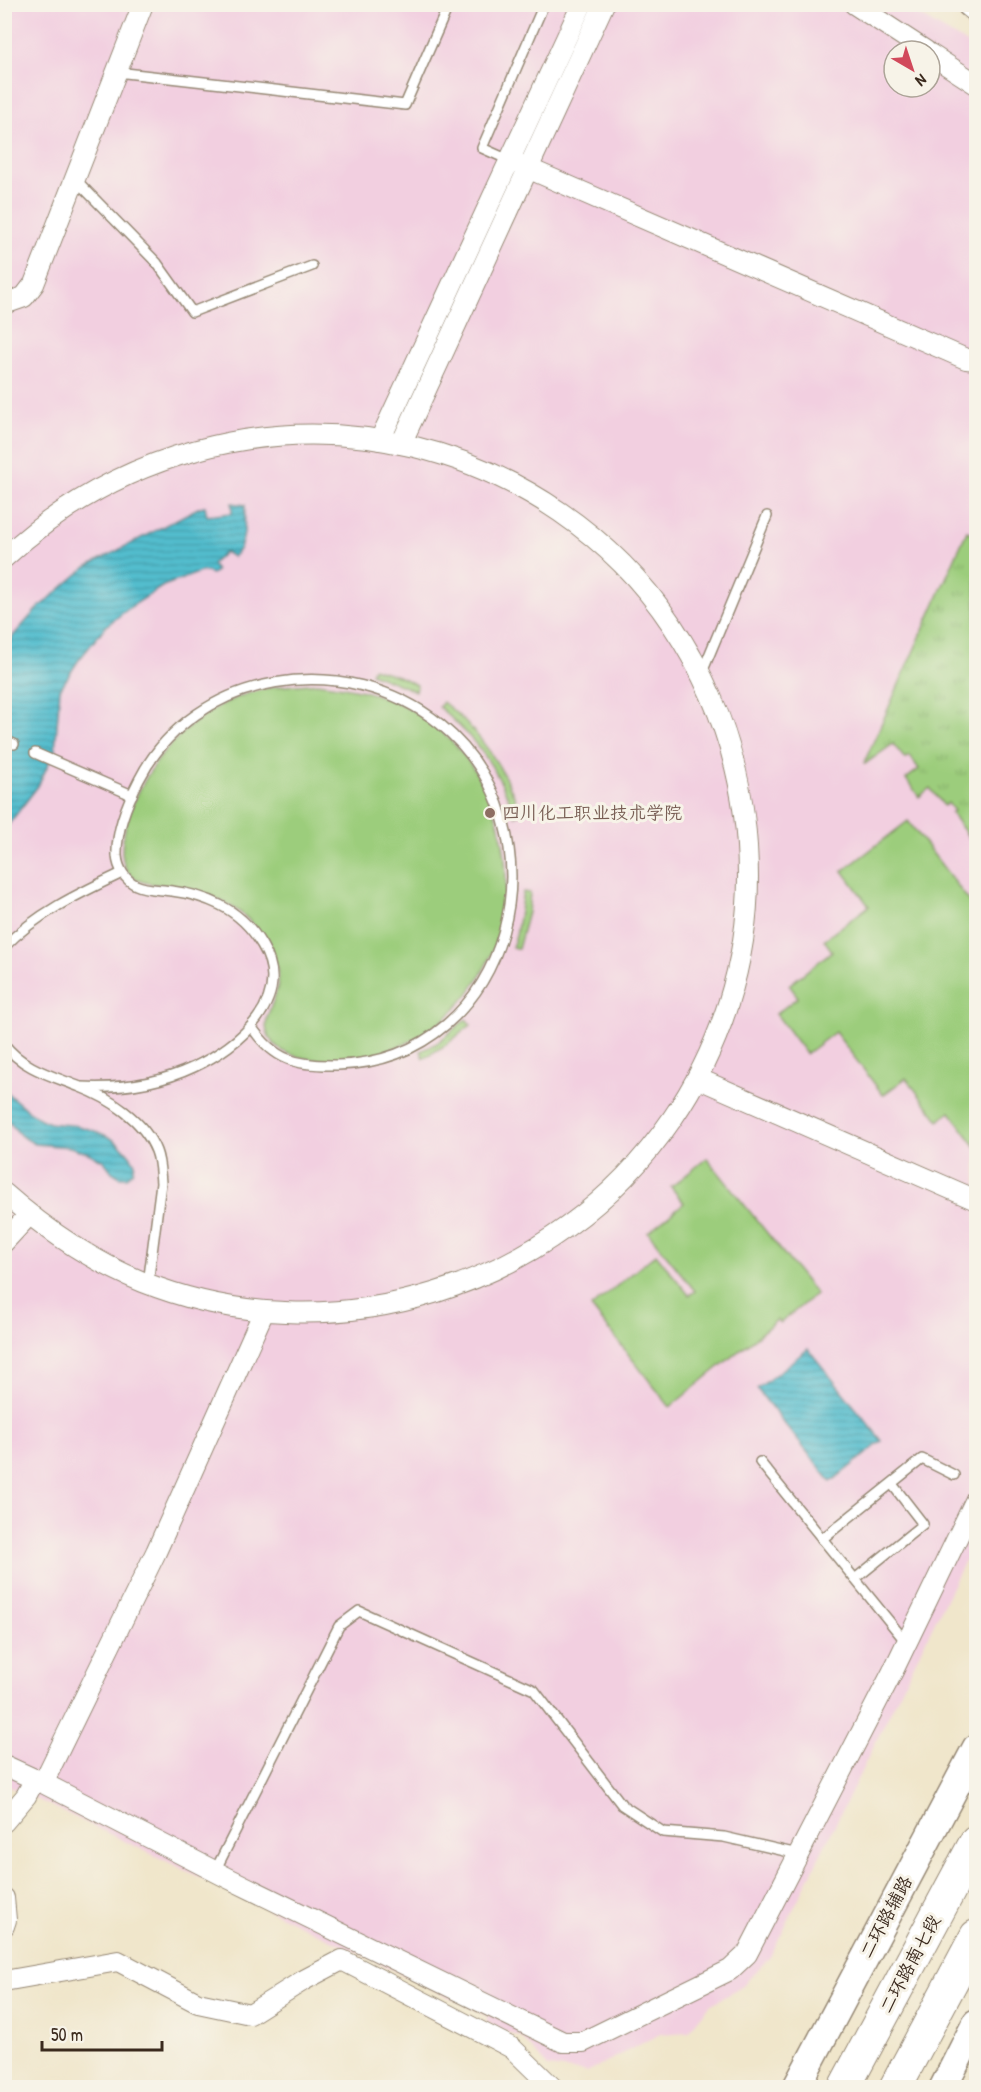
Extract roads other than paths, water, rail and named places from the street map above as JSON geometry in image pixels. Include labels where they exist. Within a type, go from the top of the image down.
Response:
[{"type":"highway","name":"二环路南七段","points":[[844,2088],[976,1841]]},
{"type":"highway","points":[[895,2088],[976,1936]]},
{"type":"main road","points":[[971,4],[976,8]]},
{"type":"main road","name":"二环路辅路","points":[[800,2080],[976,1748]]},
{"type":"main road","points":[[942,2088],[976,2023]]},
{"type":"street","points":[[4,304],[24,297],[34,284],[143,4]]},
{"type":"street","points":[[380,440],[582,4]]},
{"type":"street","points":[[401,444],[604,4]]},
{"type":"street","points":[[854,4],[908,39]]},
{"type":"street","points":[[942,62],[976,84]]},
{"type":"street","points":[[509,160],[966,359],[976,360]]},
{"type":"street","points":[[4,558],[31,534],[84,496],[143,467],[215,445],[269,436],[334,435],[401,444],[440,454],[491,473],[520,487],[574,522],[623,565],[645,589],[676,632],[701,675],[724,729],[741,792],[747,835],[748,889],[746,921],[733,985],[712,1046],[697,1078],[664,1131],[622,1181],[573,1224],[518,1259],[459,1286],[396,1304],[332,1312],[264,1311],[203,1301],[148,1284],[111,1268],[83,1252],[30,1215],[4,1193]]},
{"type":"street","points":[[697,1078],[976,1200]]},
{"type":"street","points":[[4,1242],[30,1215]]},
{"type":"street","points":[[4,1822],[39,1781],[156,1552],[264,1311]]},
{"type":"street","points":[[4,1765],[563,2042],[583,2042],[730,1970],[747,1954],[906,1643],[976,1499]]},
{"type":"street","points":[[4,1898],[6,1920],[4,1926]]},
{"type":"street","points":[[4,1981],[118,1961],[198,2003],[250,2014],[304,1980],[342,1960],[512,2048],[553,2088]]},
{"type":"lane","points":[[117,72],[405,105],[449,4]]},
{"type":"lane","points":[[509,160],[482,148],[544,4]]},
{"type":"lane","points":[[75,179],[157,263],[192,312],[312,266]]},
{"type":"lane","points":[[701,675],[767,516]]},
{"type":"lane","points":[[81,1087],[126,1086],[189,1069],[223,1052],[251,1026],[262,1013],[270,998],[273,981],[266,951],[251,928],[222,906],[178,891],[138,886],[122,873],[117,861],[124,815],[144,770],[157,752],[173,735],[199,714],[229,697],[272,682],[306,679],[340,680],[405,700],[433,719],[459,742],[489,785],[502,815],[507,835],[512,878],[511,899],[507,920],[493,961],[483,980],[458,1013],[443,1026],[411,1046],[370,1061],[349,1065],[305,1064],[272,1051],[263,1044],[251,1026]]},
{"type":"lane","points":[[35,753],[132,795]]},
{"type":"lane","points":[[4,947],[34,920],[84,891],[122,873]]},
{"type":"lane","points":[[4,1044],[18,1058],[35,1069],[100,1096],[137,1122],[156,1150],[161,1183],[148,1284]]},
{"type":"lane","points":[[822,1539],[922,1459],[954,1474]]},
{"type":"lane","points":[[760,1462],[906,1643]]},
{"type":"lane","points":[[855,1579],[923,1524],[892,1484]]},
{"type":"lane","points":[[215,1871],[339,1626],[359,1611],[534,1690],[622,1805],[663,1832],[724,1837],[798,1854]]},
{"type":"water","points":[[232,503],[245,505],[243,540],[233,557],[225,552],[212,564],[216,571],[212,574],[203,571],[163,586],[132,606],[106,626],[78,661],[60,689],[55,750],[38,786],[5,829],[4,651],[13,636],[36,610],[86,567],[200,507],[205,506],[207,516],[232,513]]},
{"type":"water","points":[[4,1090],[43,1120],[53,1124],[78,1126],[111,1138],[130,1155],[135,1163],[133,1172],[127,1177],[120,1177],[112,1172],[104,1161],[88,1153],[70,1147],[35,1144],[21,1136],[5,1117]]},
{"type":"water","points":[[808,1349],[882,1441],[831,1482],[757,1389]]},
{"type":"place","name":"四川化工职业技术学院","points":[[490,813]]}]
